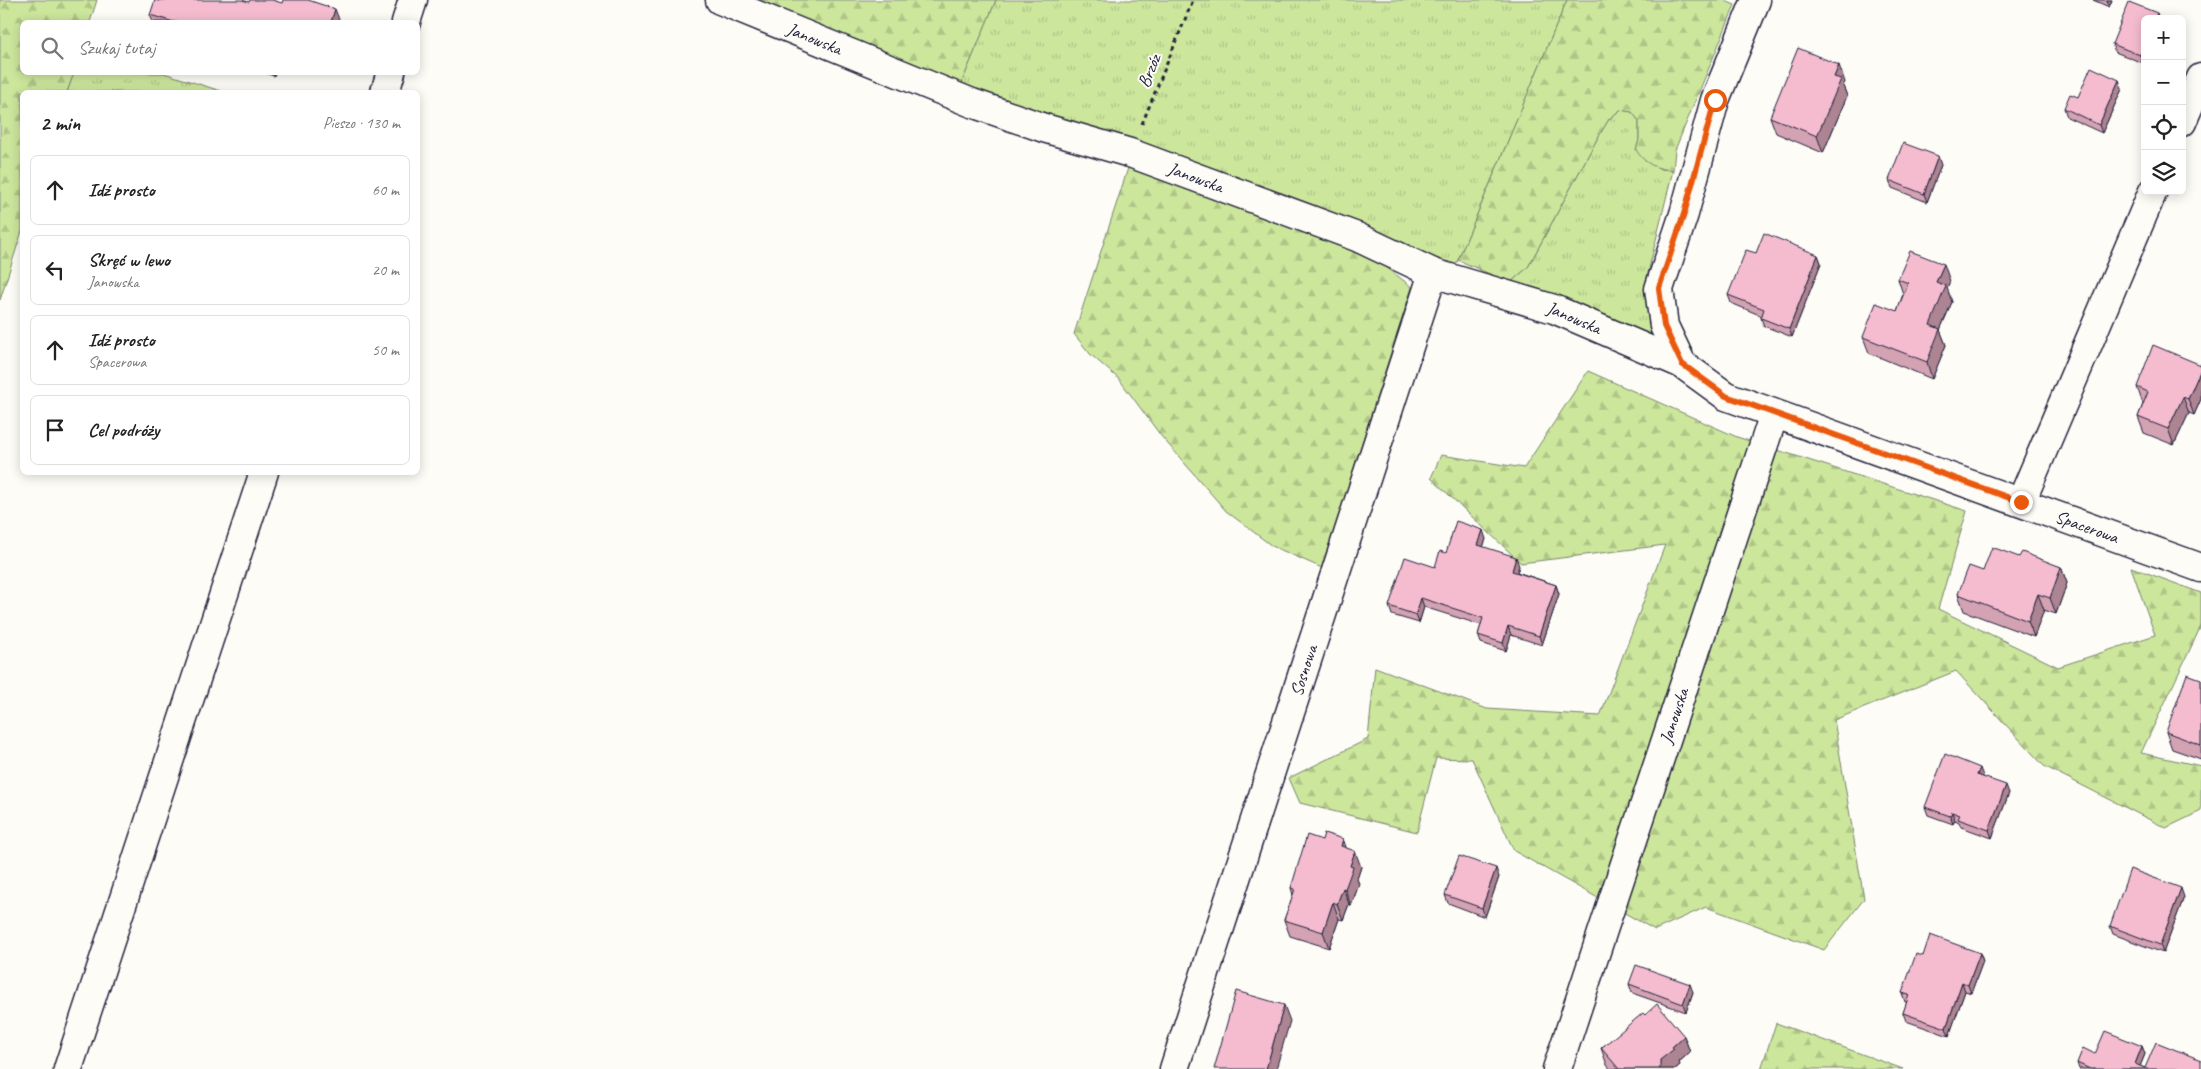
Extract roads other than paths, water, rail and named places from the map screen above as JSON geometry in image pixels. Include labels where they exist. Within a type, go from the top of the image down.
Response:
[{"type":"street","points":[[407,20],[413,0]]},
{"type":"street","name":"Janowska","points":[[720,0],[972,103],[1044,128],[1130,153],[1357,237],[1432,273],[1554,309],[1682,364],[1726,396],[1774,414],[1556,1069]]},
{"type":"street","points":[[1682,364],[1664,326],[1659,288],[1684,214],[1715,100],[1756,0]]},
{"type":"street","points":[[385,90],[390,75]]},
{"type":"street","points":[[2186,113],[2201,78]]},
{"type":"street","points":[[2021,502],[2151,195]]},
{"type":"street","name":"Sosnowa","points":[[1174,1069],[1432,273]]},
{"type":"street","name":"Spacerowa","points":[[1774,414],[2201,568]]},
{"type":"street","points":[[68,1069],[263,475]]}]
